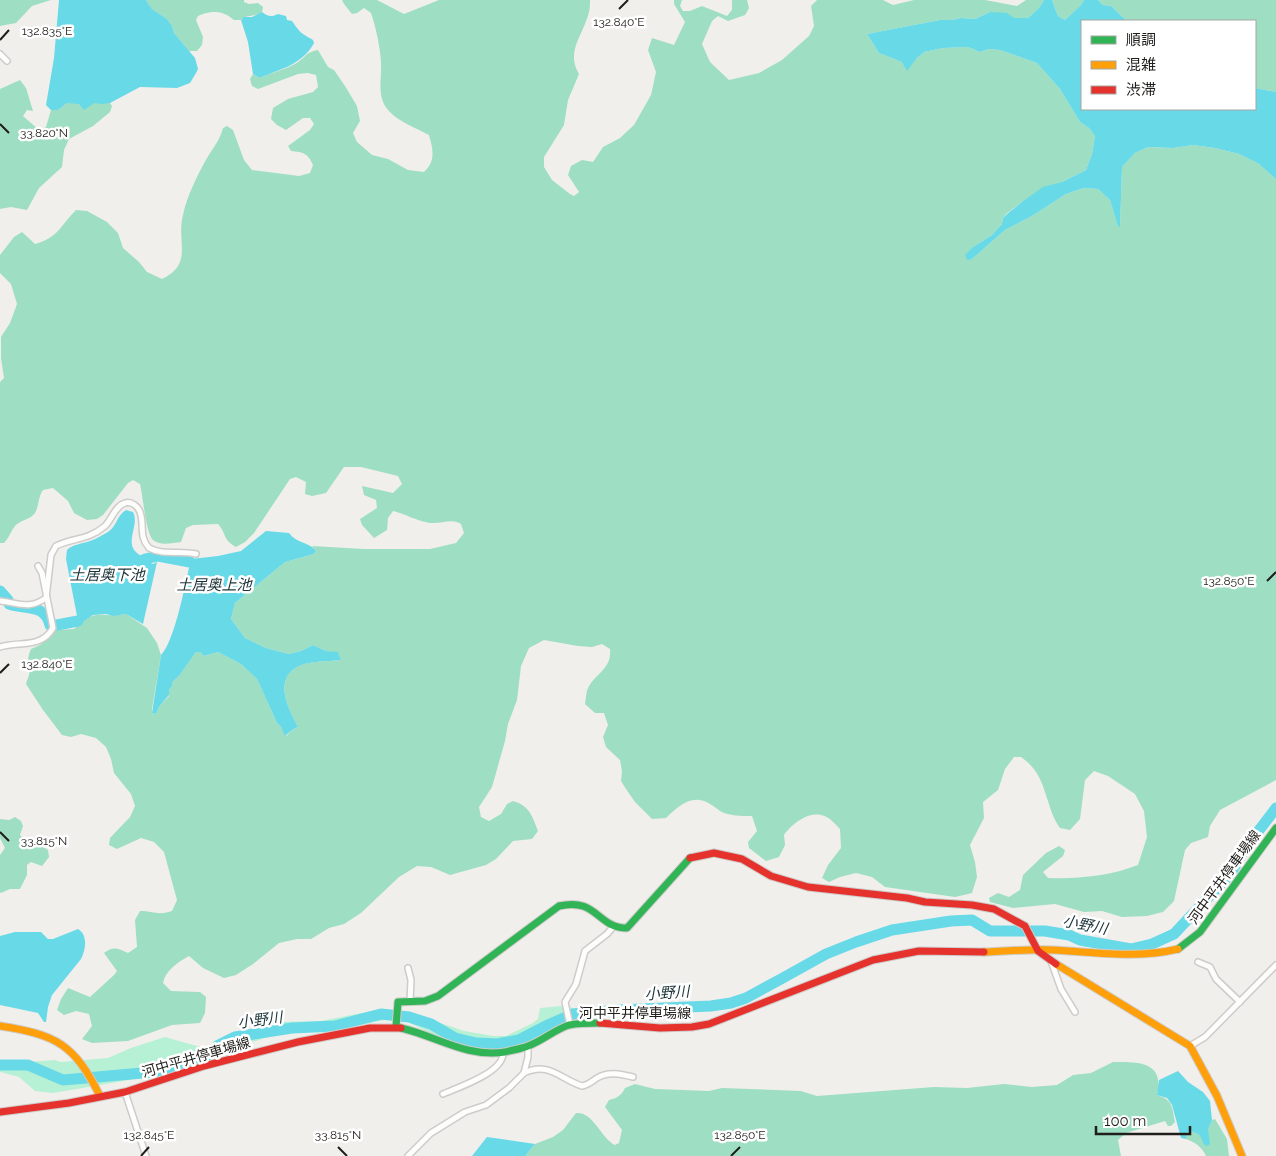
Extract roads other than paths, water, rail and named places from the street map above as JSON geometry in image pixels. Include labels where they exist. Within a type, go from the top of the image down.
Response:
[{"type":"main road","name":"河中平井停車場線","points":[[0,1112],[69,1103],[99,1093],[125,1092],[204,1066],[298,1042],[356,1030],[396,1025],[453,1047],[475,1052],[503,1052],[528,1046],[569,1024],[608,1023],[660,1028],[692,1027],[710,1024],[873,960],[919,950],[977,952],[1037,949],[1144,955],[1170,952],[1187,944],[1200,932],[1276,828]]},
{"type":"main road","points":[[396,1025],[398,1002],[425,1001],[438,996],[559,906],[581,904],[614,926],[620,929],[627,928],[690,858],[714,854],[742,860],[772,876],[808,887],[994,909],[1025,926],[1037,949],[1052,961],[1190,1046],[1217,1096],[1242,1156]]},
{"type":"main road","points":[[0,1026],[50,1036],[65,1046],[79,1058],[99,1093]]},
{"type":"street","points":[[0,54],[7,60]]},
{"type":"street","points":[[46,598],[51,555],[56,546],[94,534],[106,525],[123,503],[134,504],[138,508],[142,534],[149,548],[163,553],[185,551],[196,554]]},
{"type":"street","points":[[0,647],[8,644],[25,645],[43,640],[53,625],[42,573],[38,566]]},
{"type":"street","points":[[0,601],[27,606],[46,598]]},
{"type":"street","points":[[569,1024],[565,1006],[566,1000],[576,984],[585,951],[614,926]]},
{"type":"street","points":[[1052,961],[1065,996],[1075,1012]]},
{"type":"street","points":[[1198,962],[1210,967],[1216,979],[1240,1002]]},
{"type":"street","points":[[1190,1046],[1205,1038],[1276,965]]},
{"type":"street","points":[[408,968],[411,980],[410,1001]]},
{"type":"street","points":[[408,1156],[431,1133],[465,1112],[486,1105],[509,1088],[524,1073],[528,1057],[528,1046]]},
{"type":"street","points":[[443,1094],[467,1082],[486,1076],[502,1061],[504,1058],[503,1052]]},
{"type":"street","points":[[524,1073],[548,1070],[582,1086],[610,1073],[633,1077]]},
{"type":"street","points":[[125,1092],[146,1156]]},
{"type":"water","points":[[59,0],[146,0],[152,9],[167,19],[174,33],[195,58],[198,69],[196,73],[190,83],[177,88],[140,87],[110,103],[94,103],[84,110],[79,104],[67,103],[58,110],[51,110],[46,105],[54,58]]},
{"type":"water","points":[[1044,0],[1052,0],[1058,16],[1065,20],[1084,0],[1098,0],[1103,5],[1111,6],[1126,20],[1081,20],[1081,110],[1256,110],[1256,88],[1276,92],[1276,179],[1259,164],[1239,154],[1215,148],[1193,145],[1173,148],[1148,147],[1135,153],[1122,167],[1120,227],[1118,226],[1110,200],[1098,189],[1084,188],[1066,194],[1032,216],[1005,230],[972,259],[967,260],[965,255],[973,247],[992,235],[1002,224],[1003,218],[1022,202],[1043,187],[1062,182],[1086,170],[1092,154],[1095,136],[1089,128],[1080,122],[1060,89],[1037,63],[1000,50],[989,49],[980,52],[968,47],[943,48],[924,52],[907,71],[902,62],[879,53],[867,34],[940,20],[975,19],[990,12],[1007,13],[1014,18],[1028,18],[1039,8]]},
{"type":"water","points":[[262,12],[270,16],[278,14],[286,16],[287,20],[292,21],[299,31],[313,40],[314,43],[297,61],[260,78],[253,74],[248,42],[241,20],[244,17],[252,17]]},
{"type":"water","name":"土居奥下池","points":[[126,510],[133,512],[135,517],[132,539],[133,549],[153,564],[157,562],[143,624],[126,614],[113,616],[106,614],[93,615],[81,623],[78,621],[66,559],[67,550],[72,546],[92,540],[108,532]]},
{"type":"water","name":"土居奥上池","points":[[266,531],[289,533],[295,539],[316,550],[314,554],[285,562],[235,603],[231,619],[245,638],[266,648],[289,654],[313,645],[326,651],[338,652],[341,660],[304,664],[294,669],[288,675],[284,690],[288,706],[298,727],[285,736],[257,679],[241,664],[218,652],[204,656],[200,652],[196,652],[179,676],[173,681],[169,695],[156,714],[152,713],[161,655],[171,637],[191,559],[241,551]]},
{"type":"water","points":[[78,929],[85,938],[83,955],[52,995],[46,1022],[38,1013],[0,1005],[0,936],[15,932],[41,932],[48,939],[53,939]]},
{"type":"water","points":[[1178,1071],[1188,1082],[1203,1092],[1210,1101],[1212,1120],[1208,1129],[1210,1144],[1206,1146],[1195,1132],[1186,1133],[1186,1139],[1181,1138],[1172,1105],[1167,1098],[1157,1095],[1159,1080]]},
{"type":"water","points":[[487,1137],[535,1144],[525,1156],[472,1156]]},
{"type":"waterway","points":[[145,559],[158,556],[190,562]]},
{"type":"waterway","points":[[0,591],[8,600]]},
{"type":"waterway","points":[[9,604],[39,610],[47,618],[50,625],[78,621]]},
{"type":"waterway","name":"小野川","points":[[0,1065],[28,1065],[63,1080],[154,1072],[202,1061],[217,1046],[235,1037],[292,1028],[335,1026],[381,1014],[409,1017],[431,1024],[455,1038],[476,1043],[497,1044],[519,1040],[573,1014],[711,1006],[731,1003],[746,998],[826,954],[856,942],[892,930],[951,921],[972,920],[990,931],[1045,931],[1069,935],[1080,940],[1131,949],[1152,944],[1174,934],[1231,873],[1244,850],[1276,808]]}]
